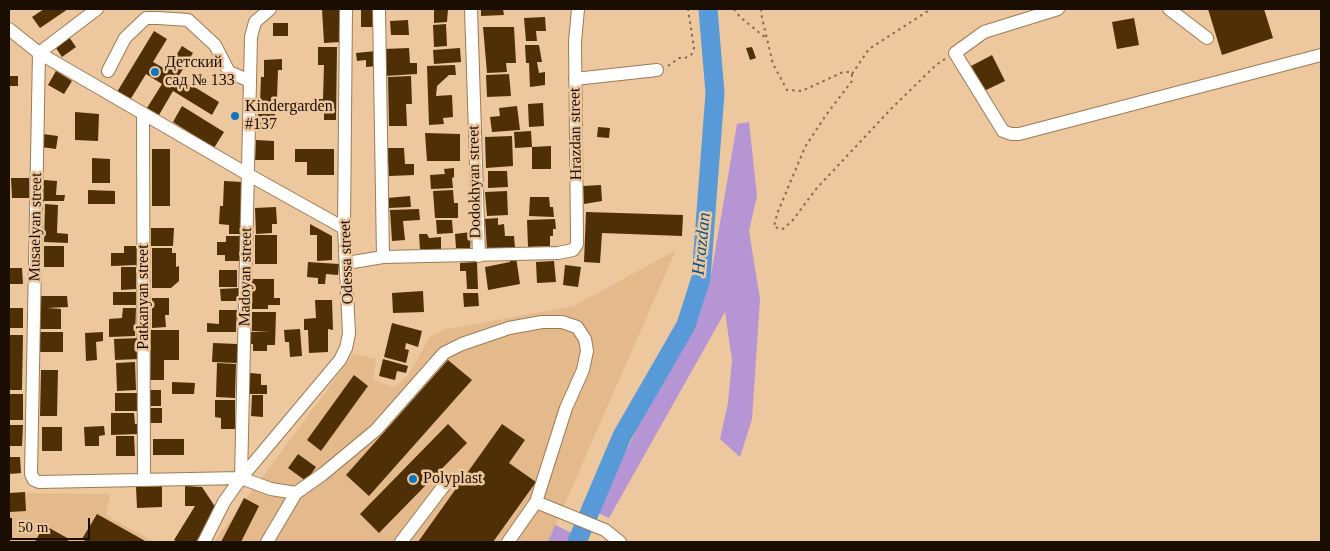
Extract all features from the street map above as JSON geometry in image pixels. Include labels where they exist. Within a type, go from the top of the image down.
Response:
[{"type":"street","points":[[39,53],[97,9]]},
{"type":"street","name":"Madoyan street","points":[[241,478],[251,37],[255,22],[270,9]]},
{"type":"street","name":"Odessa street","points":[[241,478],[340,360],[346,348],[349,334],[344,228],[346,9]]},
{"type":"street","points":[[379,9],[383,257]]},
{"type":"street","name":"Dodokhyan street","points":[[347,262],[383,257],[479,256],[471,9]]},
{"type":"street","name":"Hrazdan street","points":[[479,256],[564,253],[573,250],[577,244],[575,42],[578,9]]},
{"type":"street","points":[[1058,9],[984,32],[955,52],[1003,131],[1019,134],[1321,55]]},
{"type":"street","points":[[1169,9],[1207,38]]},
{"type":"street","points":[[108,71],[125,38],[146,18],[188,20],[215,44],[229,72],[250,81]]},
{"type":"street","points":[[9,29],[39,53],[344,228]]},
{"type":"street","name":"Musaelyan street","points":[[39,53],[31,474],[34,480],[40,482],[144,480]]},
{"type":"street","points":[[575,79],[657,70]]},
{"type":"street","name":"Patkanyan street","points":[[143,114],[144,480]]},
{"type":"street","points":[[267,542],[296,493],[323,474],[376,430],[444,353],[462,344],[509,328],[542,322],[562,322],[577,327],[585,339],[588,351],[583,370],[566,408],[536,502],[508,542]]},
{"type":"street","points":[[144,480],[241,478],[271,489],[296,493]]},
{"type":"street","points":[[204,542],[224,502],[241,478]]},
{"type":"street","points":[[401,542],[446,483]]},
{"type":"street","points":[[536,502],[605,530],[620,542]]},
{"type":"path","points":[[657,70],[670,66],[679,58],[685,58],[692,54],[694,48],[688,9]]},
{"type":"path","points":[[734,9],[740,17],[767,38]]},
{"type":"path","points":[[761,9],[773,64],[787,90],[802,91],[843,72],[852,74]]},
{"type":"path","points":[[931,9],[869,48],[852,74],[852,81],[805,147],[776,214],[774,228],[783,229],[788,225],[816,189],[891,109],[936,65],[955,52]]},
{"type":"shaded area","points":[[749,122],[757,196],[749,231],[760,299],[752,419],[740,457],[720,439],[728,403],[732,360],[725,312],[609,518],[596,512],[710,281],[737,124]]},
{"type":"shaded area","points":[[676,250],[548,542],[214,542],[354,354],[376,359],[373,380],[395,387],[407,377],[430,337],[443,330],[574,306]]},
{"type":"shaded area","points":[[9,493],[110,494],[106,515],[154,542],[9,542]]},
{"type":"shaded area","points":[[555,525],[591,542],[548,542]]},
{"type":"building","points":[[44,9],[68,9],[40,28],[32,17]]},
{"type":"building","points":[[322,9],[340,9],[340,42],[324,43]]},
{"type":"building","points":[[361,9],[376,10],[376,27],[361,27]]},
{"type":"building","points":[[434,9],[448,9],[447,22],[434,23]]},
{"type":"building","points":[[481,9],[503,9],[504,15],[481,16]]},
{"type":"building","points":[[1208,9],[1264,9],[1273,38],[1222,55]]},
{"type":"building","points":[[545,17],[546,31],[536,31],[537,41],[526,41],[524,18]]},
{"type":"building","points":[[1134,18],[1139,45],[1117,49],[1112,22]]},
{"type":"building","points":[[408,20],[409,35],[391,35],[390,21]]},
{"type":"building","points":[[273,23],[288,23],[288,36],[273,36]]},
{"type":"building","points":[[446,24],[447,46],[434,47],[433,25]]},
{"type":"building","points":[[483,27],[514,27],[516,63],[506,63],[507,72],[487,73]]},
{"type":"building","name":"Детский сад № 133","points":[[154,31],[167,39],[153,62],[167,70],[182,46],[193,53],[178,77],[219,102],[212,115],[173,91],[159,115],[147,108],[162,84],[146,74],[130,100],[117,92]]},
{"type":"building","points":[[69,37],[76,47],[62,57],[56,48]]},
{"type":"building","points":[[525,45],[539,45],[542,62],[537,62],[539,73],[545,72],[545,85],[530,87],[529,63],[526,63]]},
{"type":"building","points":[[318,47],[337,47],[336,120],[324,120],[324,108],[312,108],[312,99],[323,99],[324,65],[318,65]]},
{"type":"building","points":[[752,47],[756,58],[750,60],[746,48]]},
{"type":"building","points":[[409,48],[410,63],[417,63],[417,74],[385,76],[383,49]]},
{"type":"building","points":[[460,48],[461,62],[434,64],[433,50]]},
{"type":"building","points":[[376,51],[377,66],[366,67],[366,60],[357,61],[356,53]]},
{"type":"building","points":[[992,55],[1005,81],[984,91],[971,66]]},
{"type":"building","points":[[282,59],[282,70],[278,70],[277,99],[273,104],[260,103],[261,77],[264,77],[264,60]]},
{"type":"building","points":[[455,65],[456,75],[449,75],[437,86],[436,96],[452,95],[453,117],[443,118],[444,124],[429,125],[427,66]]},
{"type":"building","points":[[56,71],[72,81],[64,94],[48,85]]},
{"type":"building","points":[[509,74],[511,96],[487,97],[486,75]]},
{"type":"building","points":[[9,76],[18,76],[18,86],[9,86]]},
{"type":"building","points":[[411,76],[412,104],[406,104],[407,126],[389,126],[388,77]]},
{"type":"building","points":[[543,103],[544,126],[529,127],[528,104]]},
{"type":"building","points":[[182,106],[224,132],[214,148],[173,122]]},
{"type":"building","points":[[517,106],[520,130],[492,132],[490,117],[500,116],[499,108]]},
{"type":"building","points":[[75,112],[99,114],[98,141],[75,140]]},
{"type":"building","points":[[258,114],[275,114],[276,127],[258,127]]},
{"type":"building","points":[[598,127],[610,128],[609,138],[597,137]]},
{"type":"building","points":[[531,131],[532,147],[515,148],[514,132]]},
{"type":"building","points":[[425,133],[460,134],[460,161],[427,161]]},
{"type":"building","points":[[43,134],[58,136],[56,149],[41,147]]},
{"type":"building","points":[[512,136],[513,166],[486,168],[485,137]]},
{"type":"building","points":[[256,140],[274,141],[274,160],[255,160]]},
{"type":"building","points":[[551,146],[551,169],[532,169],[532,147]]},
{"type":"building","points":[[387,148],[404,148],[405,164],[414,164],[414,175],[389,176]]},
{"type":"building","points":[[152,149],[170,149],[170,206],[152,206]]},
{"type":"building","points":[[295,149],[334,149],[334,175],[307,175],[307,162],[295,162]]},
{"type":"building","points":[[92,158],[110,159],[110,183],[92,183]]},
{"type":"building","points":[[454,168],[453,188],[431,189],[430,175],[445,174],[444,169]]},
{"type":"building","points":[[488,171],[507,171],[508,187],[488,188]]},
{"type":"building","points":[[11,178],[29,178],[29,198],[12,198]]},
{"type":"building","points":[[44,180],[57,181],[56,195],[65,195],[64,201],[43,201]]},
{"type":"building","points":[[224,181],[242,182],[241,234],[229,234],[229,225],[219,224],[220,206],[223,206]]},
{"type":"building","points":[[601,185],[602,201],[584,204],[583,186]]},
{"type":"building","points":[[88,190],[115,191],[115,204],[88,204]]},
{"type":"building","points":[[453,190],[454,203],[458,203],[458,218],[435,218],[433,191]]},
{"type":"building","points":[[507,191],[508,215],[487,216],[485,192]]},
{"type":"building","points":[[410,196],[411,207],[388,208],[387,198]]},
{"type":"building","points":[[530,197],[549,197],[554,217],[529,216]]},
{"type":"building","points":[[45,204],[58,205],[57,233],[68,234],[68,243],[44,242]]},
{"type":"building","points":[[276,207],[277,224],[272,224],[272,233],[256,234],[255,208]]},
{"type":"building","points":[[419,209],[420,220],[403,221],[405,240],[392,241],[390,210]]},
{"type":"building","points":[[586,212],[683,215],[682,236],[602,233],[600,263],[584,262]]},
{"type":"building","points":[[498,218],[498,225],[504,224],[505,236],[514,236],[515,247],[487,249],[485,219]]},
{"type":"building","points":[[555,219],[556,229],[553,229],[553,236],[550,236],[550,246],[528,247],[527,220]]},
{"type":"building","points":[[436,220],[452,220],[453,233],[437,234]]},
{"type":"building","points":[[310,224],[332,236],[332,260],[317,261],[317,235],[310,235]]},
{"type":"building","points":[[151,228],[174,228],[173,246],[151,246]]},
{"type":"building","points":[[471,232],[470,248],[456,248],[455,234]]},
{"type":"building","points":[[419,234],[427,234],[429,238],[441,237],[441,249],[420,249]]},
{"type":"building","points":[[255,235],[277,235],[277,264],[255,264]]},
{"type":"building","points":[[226,236],[243,236],[243,261],[225,261],[225,255],[217,255],[217,242],[226,242]]},
{"type":"building","points":[[44,246],[64,246],[64,267],[44,267]]},
{"type":"building","points":[[124,246],[138,246],[138,265],[111,266],[111,253],[124,253]]},
{"type":"building","points":[[152,248],[172,248],[172,253],[176,253],[176,267],[179,266],[179,281],[171,288],[152,288]]},
{"type":"building","points":[[510,257],[516,257],[520,284],[488,290],[485,267],[510,262]]},
{"type":"building","points":[[554,261],[556,282],[537,283],[536,262]]},
{"type":"building","points":[[308,262],[339,264],[338,275],[326,274],[325,284],[318,284],[318,278],[307,277]]},
{"type":"building","points":[[477,262],[478,289],[467,289],[466,271],[460,271],[460,263]]},
{"type":"building","points":[[565,265],[581,267],[578,287],[563,285]]},
{"type":"building","points":[[121,267],[136,267],[136,289],[121,290]]},
{"type":"building","points":[[9,268],[22,268],[23,284],[9,284]]},
{"type":"building","points":[[219,270],[237,270],[237,287],[219,287]]},
{"type":"building","points":[[251,279],[274,279],[274,298],[280,298],[280,305],[268,305],[268,309],[251,309]]},
{"type":"building","points":[[239,288],[240,301],[221,301],[220,289]]},
{"type":"building","points":[[423,291],[424,312],[393,313],[392,293]]},
{"type":"building","points":[[113,292],[136,292],[136,305],[113,305]]},
{"type":"building","points":[[463,293],[478,293],[479,306],[464,307]]},
{"type":"building","points":[[38,296],[67,296],[68,307],[47,308],[61,309],[61,329],[39,329]]},
{"type":"building","points":[[152,298],[169,298],[169,315],[165,315],[166,327],[152,328]]},
{"type":"building","points":[[315,300],[332,300],[333,330],[328,329],[328,352],[309,353],[308,330],[304,330],[304,319],[316,318]]},
{"type":"building","points":[[9,308],[23,308],[23,328],[9,328]]},
{"type":"building","points":[[123,308],[136,308],[135,336],[109,337],[109,319],[122,318]]},
{"type":"building","points":[[219,310],[237,310],[236,332],[207,332],[207,323],[219,324]]},
{"type":"building","points":[[252,312],[276,312],[275,345],[267,345],[267,351],[253,351],[253,344],[248,344],[248,332],[270,332],[252,331]]},
{"type":"building","points":[[392,323],[422,331],[418,347],[406,343],[405,349],[409,350],[406,363],[384,357]]},
{"type":"building","points":[[300,329],[302,356],[290,357],[289,342],[285,342],[284,330]]},
{"type":"building","points":[[151,330],[179,330],[179,360],[164,360],[164,380],[150,380]]},
{"type":"building","points":[[39,332],[63,332],[63,352],[39,352]]},
{"type":"building","points":[[103,332],[103,341],[96,342],[97,360],[86,361],[85,333]]},
{"type":"building","points":[[9,335],[23,335],[22,390],[9,390]]},
{"type":"building","points":[[140,338],[140,359],[115,360],[114,339]]},
{"type":"building","points":[[213,343],[237,344],[237,363],[212,362]]},
{"type":"building","points":[[383,359],[408,366],[406,373],[397,371],[395,380],[379,376]]},
{"type":"building","points":[[448,360],[472,380],[369,496],[346,475]]},
{"type":"building","points":[[135,362],[136,390],[117,391],[116,363]]},
{"type":"building","points":[[217,363],[236,364],[235,398],[216,397]]},
{"type":"building","points":[[41,370],[58,370],[57,416],[40,416]]},
{"type":"building","points":[[250,373],[261,374],[261,385],[267,385],[267,394],[249,394]]},
{"type":"building","points":[[354,375],[368,386],[321,451],[307,440]]},
{"type":"building","points":[[172,382],[195,383],[194,394],[172,394]]},
{"type":"building","points":[[149,390],[161,390],[161,406],[149,406]]},
{"type":"building","points":[[115,393],[139,393],[139,411],[115,411]]},
{"type":"building","points":[[9,394],[23,394],[23,420],[9,420]]},
{"type":"building","points":[[252,395],[263,395],[263,417],[251,416]]},
{"type":"building","points":[[215,400],[235,400],[235,429],[221,429],[221,418],[215,417]]},
{"type":"building","points":[[150,408],[162,408],[162,423],[150,423]]},
{"type":"building","points":[[111,413],[134,413],[135,424],[139,424],[139,434],[111,435]]},
{"type":"building","name":"Polyplast","points":[[448,424],[467,443],[379,533],[360,514]]},
{"type":"building","points":[[502,424],[525,440],[509,463],[536,482],[493,542],[418,542]]},
{"type":"building","points":[[9,425],[23,425],[22,446],[9,446]]},
{"type":"building","points":[[104,426],[105,435],[99,436],[99,446],[85,446],[84,427]]},
{"type":"building","points":[[42,427],[62,427],[62,451],[42,451]]},
{"type":"building","points":[[116,436],[134,436],[135,456],[116,456]]},
{"type":"building","points":[[153,439],[184,439],[184,455],[153,455]]},
{"type":"building","points":[[298,454],[316,467],[306,481],[288,468]]},
{"type":"building","points":[[9,457],[20,457],[21,473],[9,474]]},
{"type":"building","points":[[162,486],[162,507],[137,508],[136,487]]},
{"type":"building","points":[[185,486],[202,487],[216,508],[196,542],[177,542],[174,540],[195,506],[185,506]]},
{"type":"building","points":[[25,492],[26,511],[9,512],[9,493]]},
{"type":"building","points":[[244,498],[259,506],[241,542],[221,542]]},
{"type":"building","points":[[97,514],[147,542],[87,542],[82,539]]},
{"type":"building","points":[[44,525],[69,539],[67,542],[35,542]]},
{"type":"waterway","name":"Hrazdan","points":[[577,542],[622,436],[686,325],[701,278],[715,93],[708,9]]},
{"type":"place","name":"Детский сад № 133","points":[[155,72]]},
{"type":"place","name":"Kindergarden #137","points":[[235,116]]},
{"type":"place","name":"Polyplast","points":[[413,479]]}]
